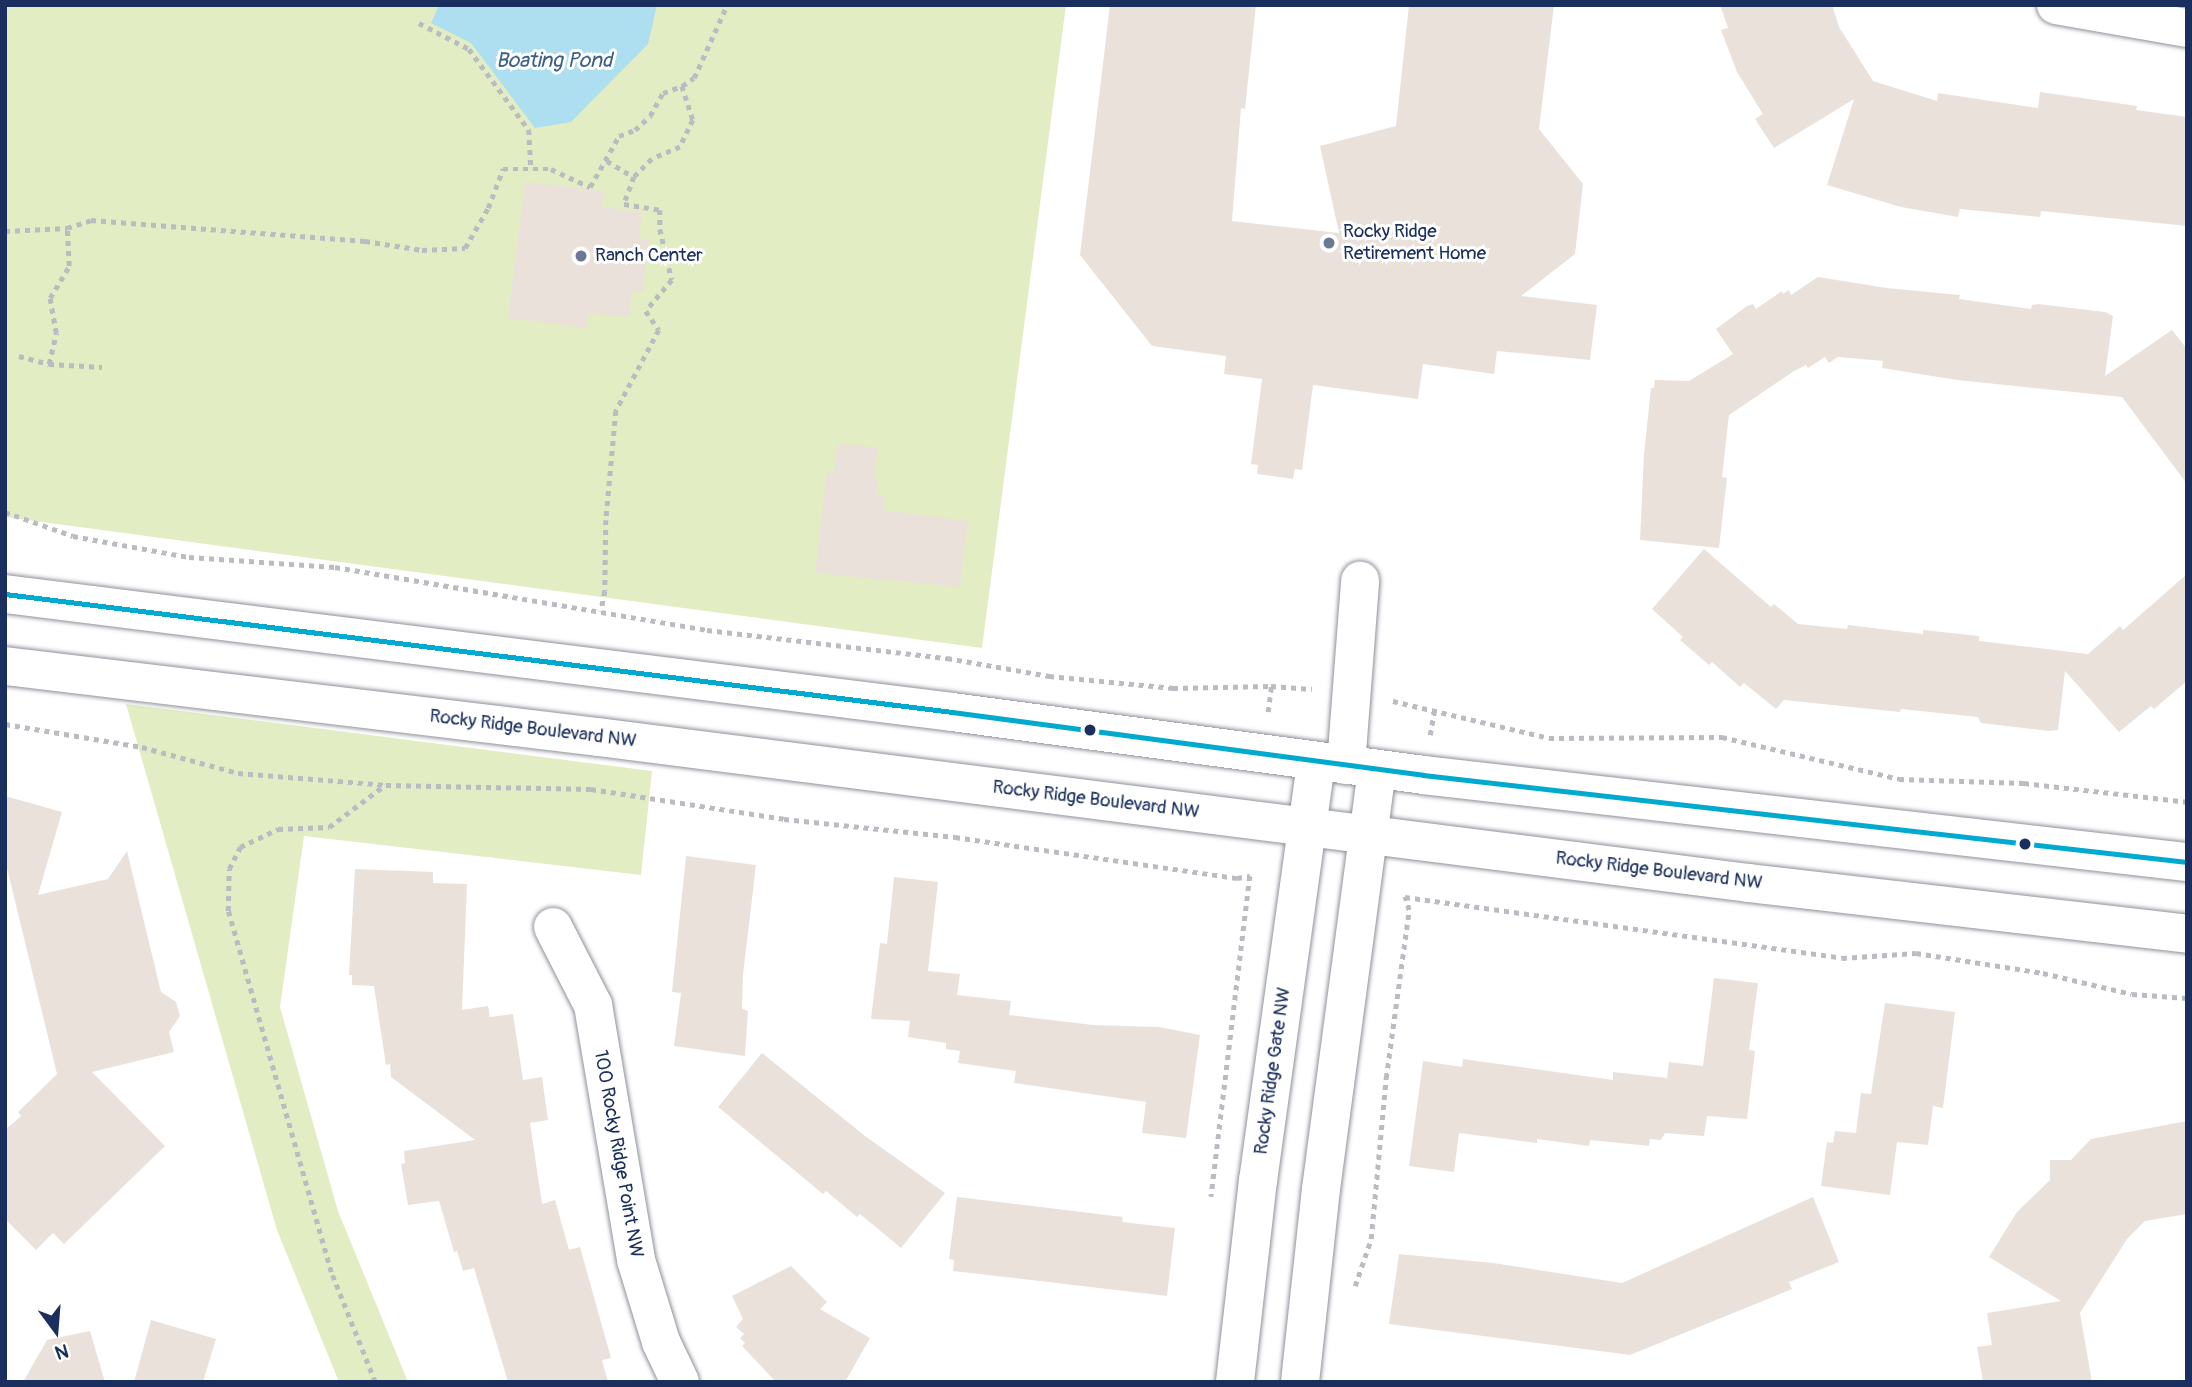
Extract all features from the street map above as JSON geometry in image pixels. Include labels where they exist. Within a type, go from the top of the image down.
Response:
[{"type":"street","points":[[2056,5],[2187,27]]},
{"type":"street","points":[[1300,1382],[1321,1189],[1369,834],[1346,765],[1360,581]]},
{"type":"street","points":[[5,594],[953,712],[1346,765],[2187,862]]},
{"type":"street","name":"Rocky Ridge Boulevard NW","points":[[5,666],[584,735],[1749,883],[2187,934]]},
{"type":"street","name":"Rocky Ridge Gate NW","points":[[1235,1382],[1258,1181],[1308,827],[1346,765]]},
{"type":"street","name":"100 Rocky Ridge Point NW","points":[[553,927],[593,1005],[636,1260],[661,1342],[680,1382]]},
{"type":"path","points":[[5,231],[67,228],[91,220],[365,241],[422,250],[465,248],[488,208],[503,169],[551,169],[590,187],[619,136],[635,130],[650,116],[663,93],[694,78],[727,5]]},
{"type":"path","points":[[419,23],[469,49],[529,130],[531,169]]},
{"type":"path","points":[[601,612],[605,591],[606,520],[615,411],[659,330],[646,311],[672,280],[660,229],[660,209],[625,204],[634,177],[652,159],[680,147],[693,120],[682,86]]},
{"type":"path","points":[[607,161],[634,177]]},
{"type":"path","points":[[49,364],[57,333],[50,298],[69,266],[67,228]]},
{"type":"path","points":[[19,356],[49,364],[102,367]]},
{"type":"path","points":[[5,512],[73,536],[189,557],[335,567],[707,629],[947,658],[1049,676],[1172,688],[1271,685],[1352,692],[1549,738],[1722,737],[1899,779],[2024,783],[2187,802]]},
{"type":"path","points":[[1267,723],[1271,685]]},
{"type":"path","points":[[1429,742],[1434,712]]},
{"type":"path","points":[[5,724],[142,747],[238,773],[386,785],[591,789],[784,819],[955,837],[1237,878],[1250,876]]},
{"type":"path","points":[[375,1382],[331,1272],[228,911],[229,869],[240,847],[278,829],[329,827],[386,785]]},
{"type":"path","points":[[1354,1290],[1371,1239],[1386,1078],[1409,910],[1405,897],[1842,958],[1916,953],[2043,973],[2132,994],[2187,998]]},
{"type":"green space","points":[[5,5],[1066,5],[982,648],[5,517]]},
{"type":"green space","points":[[126,704],[652,771],[641,875],[304,836],[280,1007],[338,1211],[408,1382],[339,1382],[277,1230]]},
{"type":"water","name":"Boating Pond","points":[[439,5],[657,5],[648,44],[571,122],[535,128],[471,43],[431,23]]},
{"type":"building","name":"Rocky Ridge Retirement Home","points":[[1110,5],[1256,5],[1245,109],[1241,108],[1232,221],[1339,233],[1320,146],[1396,126],[1409,5],[1554,5],[1539,129],[1583,184],[1575,254],[1521,296],[1597,305],[1590,360],[1497,351],[1494,374],[1423,364],[1418,399],[1313,385],[1302,470],[1295,469],[1293,479],[1257,474],[1258,465],[1251,464],[1262,379],[1224,374],[1226,356],[1152,346],[1080,255]]},
{"type":"building","points":[[1720,5],[1832,5],[1839,27],[1873,81],[1937,101],[1938,93],[2038,108],[2040,92],[2137,106],[2136,110],[2187,117],[2187,226],[2041,211],[2040,217],[1960,209],[1958,217],[1901,207],[1827,185],[1854,99],[1774,148],[1755,119],[1763,114],[1737,72],[1721,30],[1728,28]]},
{"type":"building","name":"Ranch Center","points":[[525,182],[604,191],[602,207],[642,212],[639,238],[649,240],[643,292],[632,290],[629,317],[589,313],[587,328],[508,318]]},
{"type":"building","points":[[1818,277],[1887,288],[1960,295],[1959,299],[2031,309],[2032,305],[2038,304],[2105,312],[2113,316],[2105,376],[2172,330],[2187,349],[2187,484],[2122,397],[1957,380],[1882,368],[1883,361],[1838,357],[1829,363],[1825,357],[1808,368],[1806,365],[1794,371],[1729,415],[1722,477],[1727,478],[1719,548],[1640,540],[1644,454],[1651,388],[1654,388],[1655,380],[1689,381],[1733,354],[1716,329],[1747,306],[1753,304],[1756,309],[1782,291],[1783,294],[1789,290],[1791,295]]},
{"type":"building","points":[[838,443],[878,448],[874,477],[878,477],[876,494],[885,495],[884,510],[968,521],[960,587],[815,573],[827,471],[834,471]]},
{"type":"building","points":[[1704,549],[1771,607],[1774,604],[1798,624],[1847,629],[1848,625],[1923,634],[1923,630],[1979,636],[1979,641],[2088,654],[2120,626],[2123,630],[2187,574],[2187,681],[2154,709],[2151,706],[2119,732],[2065,671],[2058,730],[1981,723],[1978,717],[1784,700],[1776,709],[1744,683],[1740,687],[1712,662],[1709,665],[1680,640],[1683,637],[1652,609]]},
{"type":"building","points":[[5,796],[62,812],[38,895],[108,879],[127,851],[161,992],[176,1002],[180,1016],[169,1032],[174,1052],[92,1072],[165,1146],[64,1244],[53,1233],[36,1250],[5,1219],[5,1130],[21,1116],[18,1112],[57,1074],[5,860]]},
{"type":"building","points":[[686,856],[756,865],[743,975],[742,1009],[748,1011],[745,1056],[674,1046],[681,993],[672,992]]},
{"type":"building","points":[[355,869],[433,872],[433,883],[467,884],[462,1010],[488,1006],[490,1017],[513,1014],[523,1080],[542,1077],[548,1120],[530,1123],[542,1204],[555,1200],[569,1250],[580,1247],[611,1358],[602,1360],[608,1382],[508,1382],[474,1268],[463,1271],[457,1251],[454,1252],[439,1201],[408,1205],[401,1164],[405,1163],[404,1151],[475,1140],[391,1077],[390,1064],[386,1065],[374,986],[352,985],[352,975],[349,975]]},
{"type":"building","points":[[894,877],[938,882],[928,971],[960,974],[957,995],[1011,1001],[1009,1015],[1093,1025],[1159,1027],[1200,1035],[1186,1138],[1142,1133],[1146,1102],[1014,1083],[1016,1071],[958,1063],[960,1051],[946,1049],[946,1043],[908,1037],[910,1021],[871,1019],[880,943],[887,944]]},
{"type":"building","points":[[1714,978],[1758,983],[1749,1050],[1755,1051],[1747,1119],[1707,1116],[1704,1136],[1665,1133],[1661,1140],[1650,1139],[1649,1146],[1590,1140],[1589,1146],[1537,1139],[1537,1143],[1459,1133],[1454,1172],[1409,1166],[1423,1061],[1462,1067],[1463,1059],[1613,1080],[1613,1072],[1667,1078],[1669,1062],[1703,1066]]},
{"type":"building","points":[[1885,1003],[1955,1012],[1943,1108],[1933,1106],[1928,1145],[1897,1142],[1890,1195],[1821,1186],[1827,1142],[1833,1143],[1835,1131],[1856,1133],[1861,1093],[1871,1094]]},
{"type":"building","points":[[762,1053],[865,1136],[945,1193],[901,1248],[860,1214],[857,1217],[826,1191],[823,1194],[718,1107]]},
{"type":"building","points":[[2187,1121],[2187,1214],[2145,1221],[2127,1239],[2080,1313],[2092,1382],[1983,1382],[1977,1347],[1992,1345],[1987,1313],[2061,1301],[1989,1257],[2017,1212],[2050,1180],[2050,1160],[2071,1160],[2091,1139]]},
{"type":"building","points":[[957,1197],[1123,1217],[1122,1222],[1175,1228],[1167,1296],[953,1271],[954,1260],[949,1259]]},
{"type":"building","points":[[1813,1197],[1839,1262],[1789,1282],[1792,1289],[1630,1355],[1389,1324],[1399,1254],[1493,1263],[1622,1283]]},
{"type":"building","points":[[791,1266],[827,1302],[820,1309],[870,1338],[845,1382],[776,1382],[742,1346],[745,1343],[740,1338],[744,1334],[736,1327],[743,1319],[732,1296]]},
{"type":"building","points":[[151,1320],[216,1339],[203,1382],[134,1382]]},
{"type":"building","points":[[90,1331],[105,1382],[23,1382],[47,1340]]},
{"type":"transit line","points":[[5,594],[952,712],[1423,775],[2187,862]]},
{"type":"place","name":"Rocky Ridge Retirement Home","points":[[1329,243]]},
{"type":"place","name":"Ranch Center","points":[[581,256]]}]
